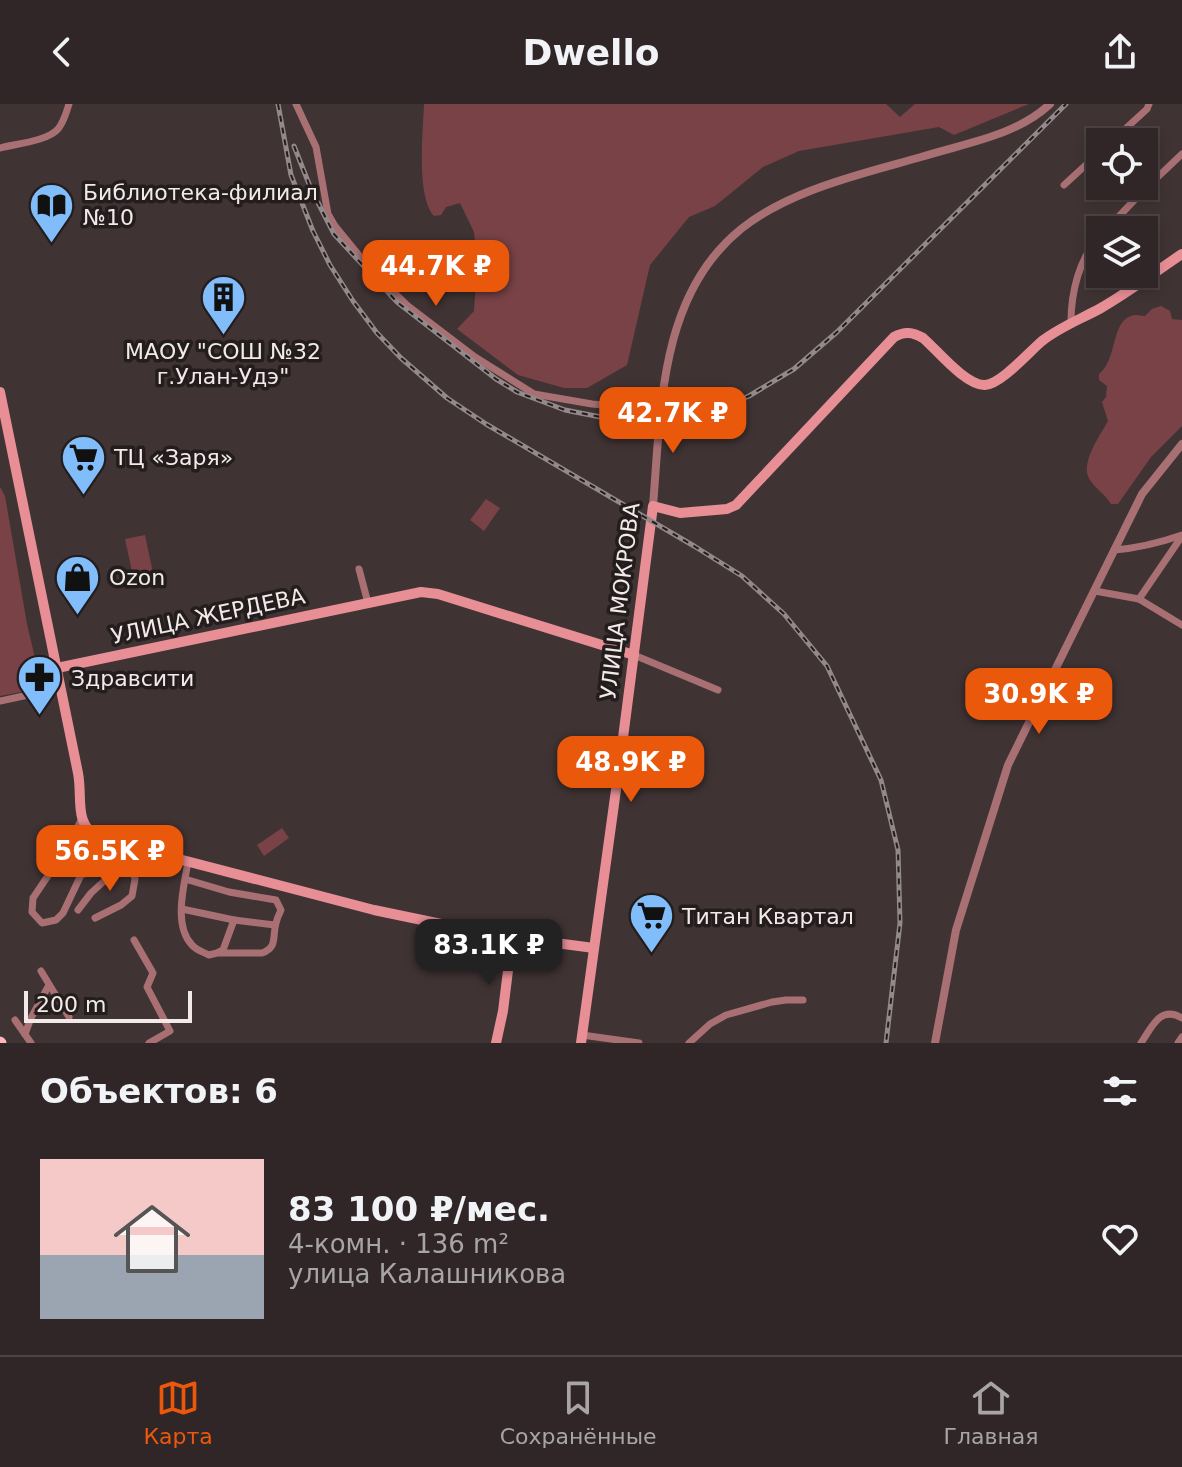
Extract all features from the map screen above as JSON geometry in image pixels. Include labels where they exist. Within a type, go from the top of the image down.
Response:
[{"type":"main road","points":[[653,506],[680,513],[727,509],[736,505],[900,334],[915,333],[970,382],[985,385],[999,379],[1044,340],[1071,322],[1125,293],[1182,254]]},
{"type":"main road","points":[[0,392],[80,785],[85,828],[98,838],[374,910],[512,938],[594,948]]},
{"type":"main road","name":"УЛИЦА МОКРОВА","points":[[582,1039],[653,506]]},
{"type":"main road","name":"УЛИЦА ЖЕРДЕВА","points":[[57,668],[421,592],[438,594],[634,655]]},
{"type":"main road","points":[[496,1043],[512,938]]},
{"type":"street","points":[[0,148],[56,132],[69,104]]},
{"type":"street","points":[[296,104],[316,147],[328,214],[371,270],[408,306],[475,357],[534,394],[603,405],[643,398],[662,402]]},
{"type":"street","name":"УЛИЦА МОКРОВА","points":[[653,506],[666,366],[684,306],[694,283],[709,262],[739,230],[770,210],[812,190],[977,141],[1010,129],[1050,104]]},
{"type":"street","points":[[1126,128],[1149,104]]},
{"type":"street","points":[[1119,216],[1182,154]]},
{"type":"street","points":[[1064,185],[1086,165]]},
{"type":"street","points":[[1071,322],[1071,302],[1086,256]]},
{"type":"street","points":[[935,1043],[956,930],[1008,765],[1142,494],[1182,444]]},
{"type":"street","points":[[1114,550],[1160,543],[1182,536]]},
{"type":"street","points":[[1139,599],[1182,536]]},
{"type":"street","points":[[359,569],[368,603]]},
{"type":"street","points":[[1095,591],[1139,599],[1182,625]]},
{"type":"street","name":"УЛИЦА ЖЕРДЕВА","points":[[634,655],[718,690]]},
{"type":"street","points":[[0,701],[61,688]]},
{"type":"street","points":[[82,819],[33,898],[32,912],[42,923],[56,920],[63,913],[81,875],[130,872],[135,867],[139,849]]},
{"type":"street","points":[[188,862],[182,929],[193,947],[209,955],[223,950],[234,920]]},
{"type":"street","points":[[95,918],[132,896],[135,879],[132,869]]},
{"type":"street","points":[[78,910],[113,873]]},
{"type":"street","points":[[185,879],[229,892],[274,899],[279,903],[281,910],[272,947],[267,952],[217,953]]},
{"type":"street","points":[[182,909],[275,925]]},
{"type":"street","points":[[134,940],[153,973],[147,987],[170,1031],[149,1043]]},
{"type":"street","points":[[41,971],[69,1017]]},
{"type":"street","points":[[25,1034],[49,985]]},
{"type":"street","points":[[689,1043],[710,1024],[726,1015],[772,1002],[803,1000]]},
{"type":"street","points":[[1141,1043],[1160,1016],[1170,1013],[1182,1018]]},
{"type":"street","points":[[15,1020],[31,1043]]},
{"type":"street","points":[[1178,1043],[1182,1037]]},
{"type":"street","points":[[582,1039],[639,1043]]},
{"type":"shaded area","points":[[424,104],[886,104],[900,117],[915,104],[1029,104],[954,135],[939,127],[799,151],[763,167],[715,206],[689,217],[650,265],[627,365],[587,388],[564,388],[518,375],[457,329],[474,311],[477,265],[474,232],[460,203],[446,207],[441,215],[434,216],[428,207],[422,163]]},
{"type":"shaded area","points":[[1161,306],[1170,311],[1172,319],[1182,320],[1182,426],[1151,457],[1118,504],[1111,504],[1087,473],[1092,450],[1108,421],[1102,402],[1107,386],[1099,380],[1099,374],[1109,360],[1120,326],[1125,320],[1133,315],[1145,316]]},
{"type":"shaded area","points":[[0,487],[5,496],[27,624],[42,688],[0,696]]},
{"type":"shaded area","points":[[486,499],[500,508],[484,531],[470,520]]},
{"type":"shaded area","points":[[145,535],[153,573],[133,576],[125,539]]},
{"type":"shaded area","points":[[282,828],[289,838],[264,856],[257,845]]},
{"type":"railway","points":[[278,104],[291,175],[313,231],[353,301],[401,358],[447,398],[486,424],[742,576],[784,614],[827,666],[881,780],[898,850],[900,923],[886,1043]]},
{"type":"railway","points":[[294,146],[334,234],[397,302],[496,379],[517,392],[565,410],[616,420],[662,419],[730,404],[794,369],[837,332],[1066,104]]},
{"type":"place","name":"Библиотека-филиал №10","points":[[52,244]]},
{"type":"place","name":"МАОУ \"СОШ №32 г.Улан-Удэ\"","points":[[223,337]]},
{"type":"place","name":"ТЦ «Заря»","points":[[83,496]]},
{"type":"place","name":"Ozon","points":[[78,616]]},
{"type":"place","name":"Здравсити","points":[[40,717]]},
{"type":"place","name":"Титан Квартал","points":[[651,955]]}]
